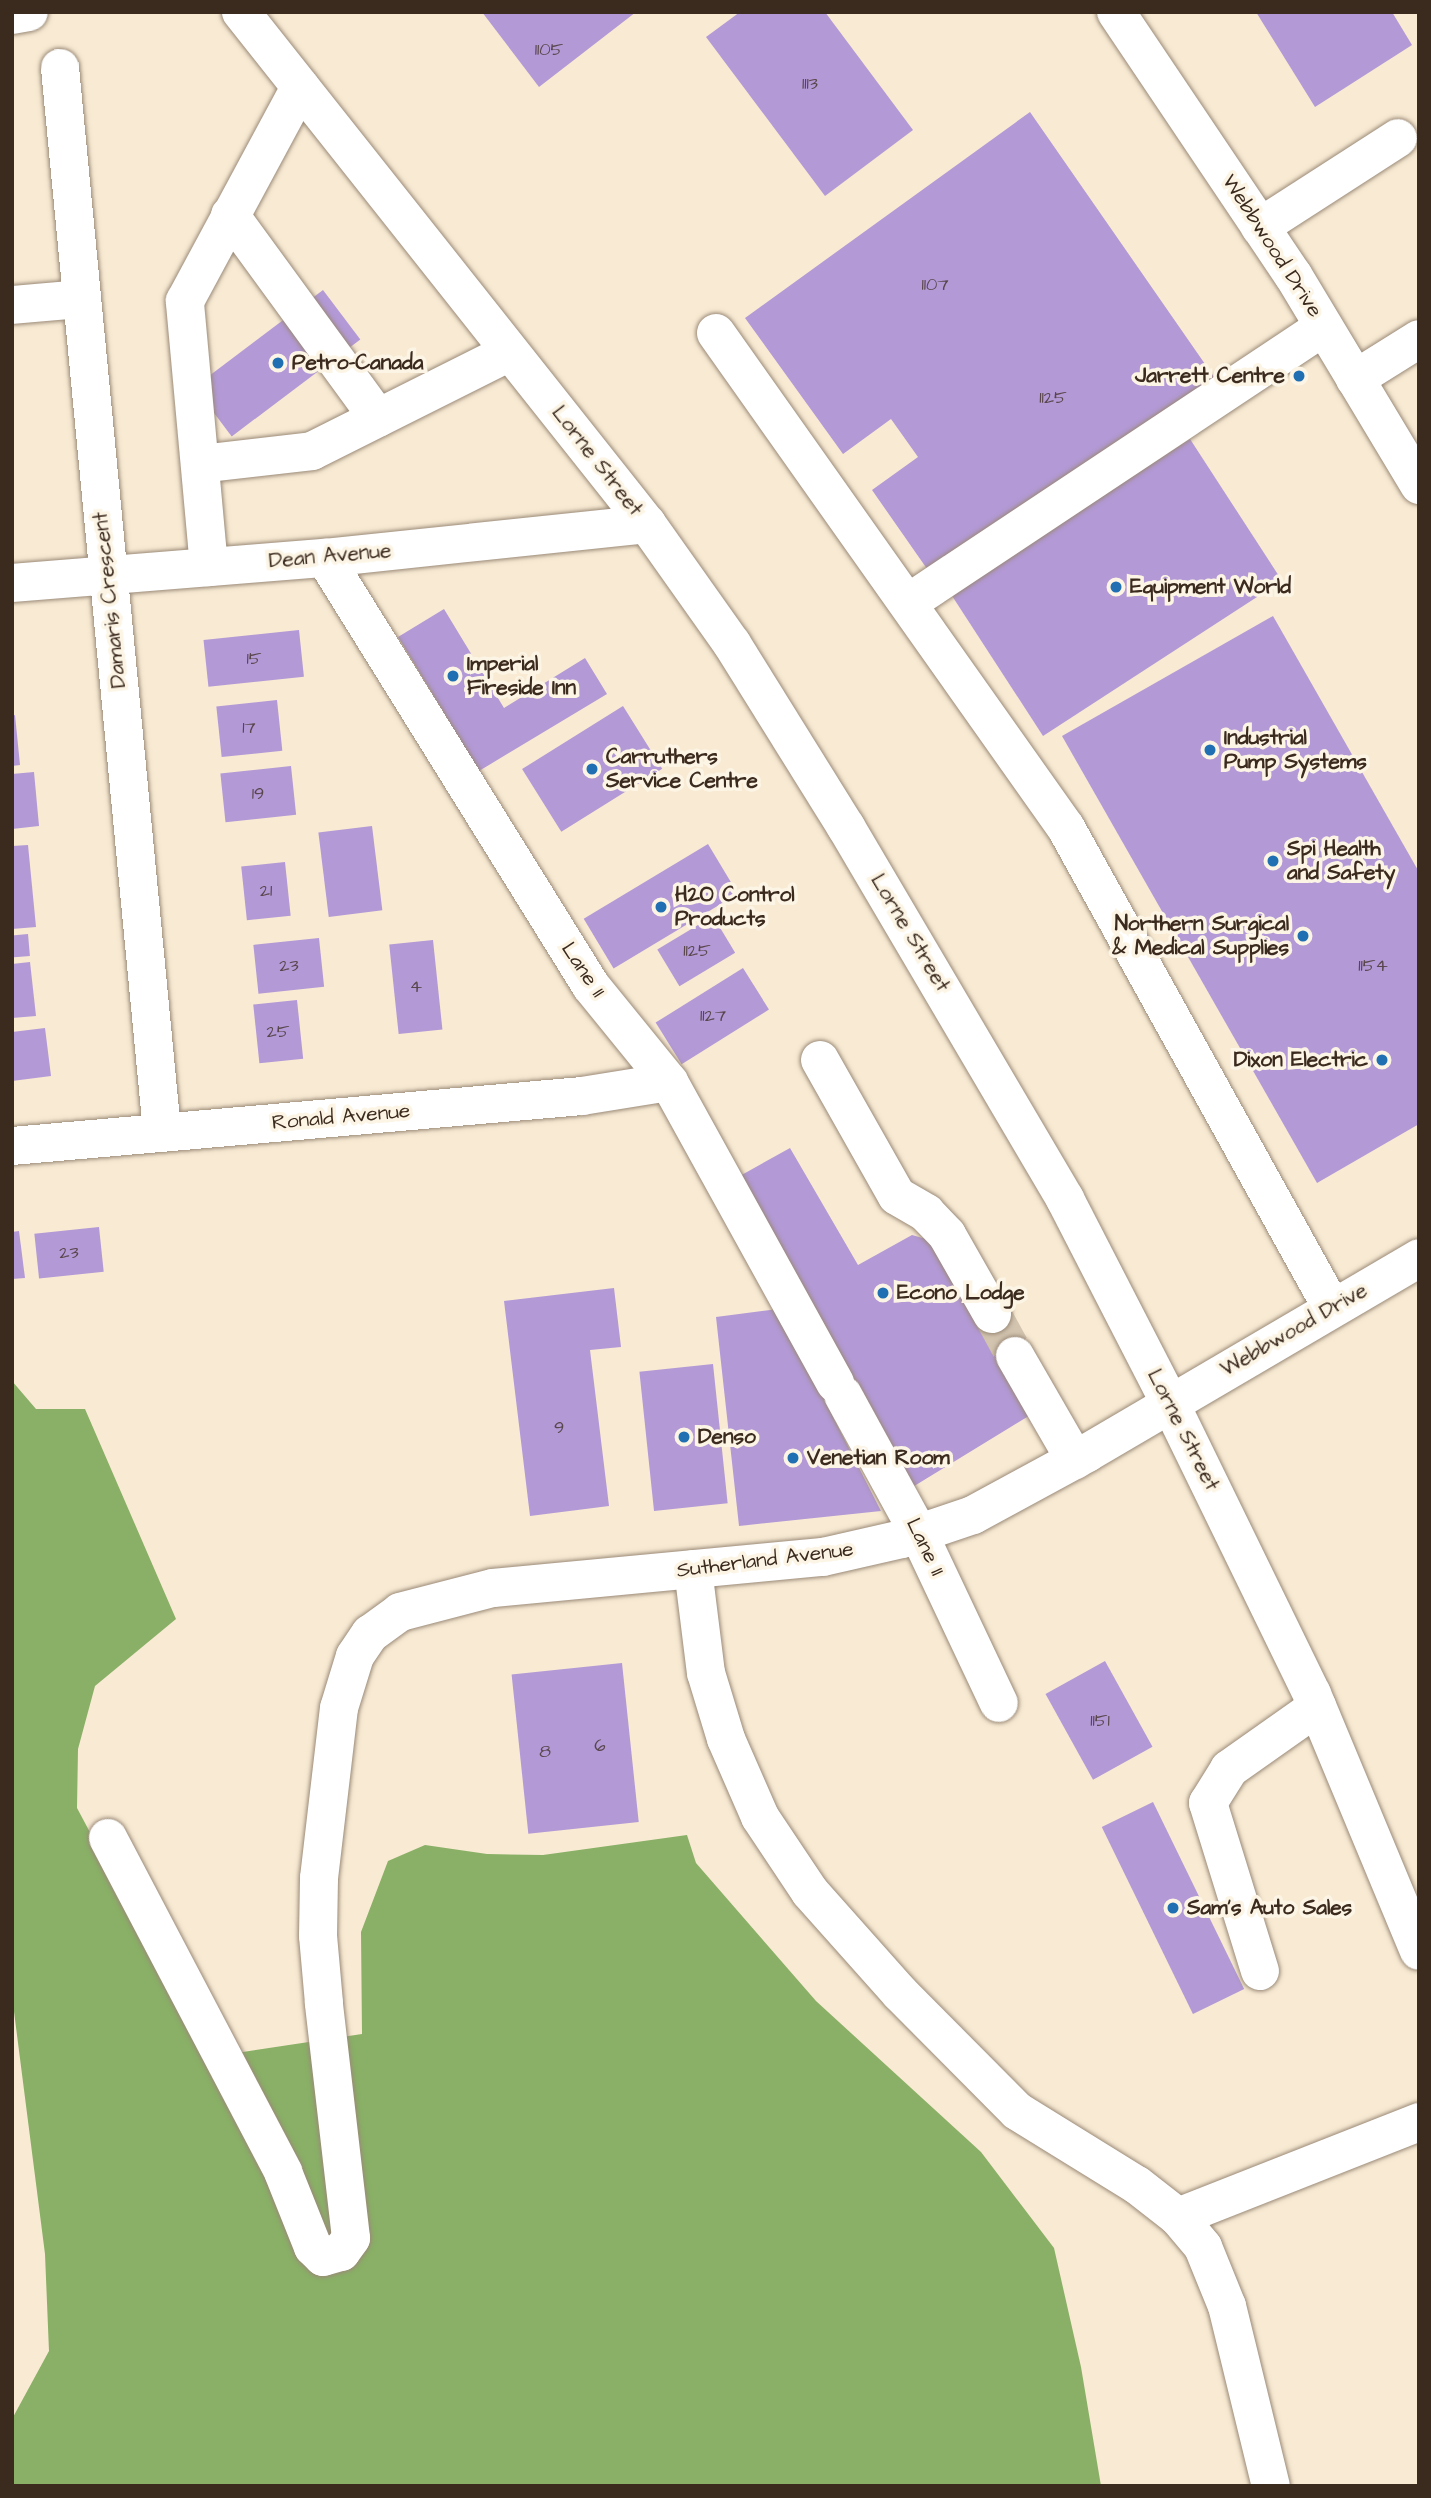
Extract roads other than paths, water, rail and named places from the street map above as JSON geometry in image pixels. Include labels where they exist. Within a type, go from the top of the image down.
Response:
[{"type":"street","points":[[12,15],[29,12]]},
{"type":"street","name":"Lorne Street","points":[[241,12],[647,524],[732,644],[965,1025],[1065,1199],[1169,1401],[1317,1707],[1419,1951]]},
{"type":"street","name":"Webbwood Drive","points":[[1116,12],[1261,227],[1418,483]]},
{"type":"street","name":"Damaris Crescent","points":[[61,68],[107,575],[162,1132]]},
{"type":"street","points":[[209,567],[185,301],[300,87]]},
{"type":"street","points":[[1261,227],[1398,138]]},
{"type":"street","points":[[230,215],[378,418]]},
{"type":"street","points":[[12,304],[81,299]]},
{"type":"street","points":[[908,603],[1324,327]]},
{"type":"street","points":[[716,333],[1066,828],[1332,1308]]},
{"type":"street","points":[[1355,379],[1419,339]]},
{"type":"street","points":[[200,464],[312,451],[510,352]]},
{"type":"street","name":"Dean Avenue","points":[[12,583],[325,558],[647,524]]},
{"type":"street","name":"Lane 11","points":[[325,558],[591,986],[669,1082],[918,1532],[999,1703]]},
{"type":"street","points":[[820,1060],[897,1196],[926,1213],[947,1235],[992,1314]]},
{"type":"street","name":"Ronald Avenue","points":[[12,1146],[582,1096],[669,1082]]},
{"type":"street","name":"Webbwood Drive","points":[[1169,1401],[1419,1258]]},
{"type":"street","points":[[1015,1356],[1075,1460]]},
{"type":"street","name":"Sutherland Avenue","points":[[108,1838],[283,2172],[313,2247],[323,2257],[341,2252],[351,2238],[318,1936],[319,1878],[339,1707],[355,1656],[370,1634],[400,1612],[494,1588],[823,1557],[918,1532],[973,1515],[1075,1460],[1169,1401]]},
{"type":"street","points":[[693,1569],[706,1673],[726,1739],[760,1817],[810,1892],[900,1993],[1017,2110],[1137,2185],[1178,2217],[1203,2247],[1227,2306],[1271,2486]]},
{"type":"street","points":[[1260,1971],[1208,1803],[1229,1769],[1317,1707]]},
{"type":"street","points":[[1178,2217],[1419,2122]]},
{"type":"tunnel","points":[[992,1314],[1015,1356]]},
{"type":"place","name":"Petro-Canada","points":[[278,363]]},
{"type":"place","name":"Jarrett Centre","points":[[1299,376]]},
{"type":"place","name":"Equipment World","points":[[1116,587]]},
{"type":"place","name":"Imperial Fireside Inn","points":[[453,676]]},
{"type":"place","name":"Industrial Pump Systems","points":[[1210,750]]},
{"type":"place","name":"Carruthers Service Centre","points":[[592,769]]},
{"type":"place","name":"Spi Health and Safety","points":[[1273,861]]},
{"type":"place","name":"H2O Control Products","points":[[661,907]]},
{"type":"place","name":"Northern Surgical & Medical Supplies","points":[[1303,936]]},
{"type":"place","name":"Dixon Electric","points":[[1382,1060]]},
{"type":"place","name":"Econo Lodge","points":[[883,1293]]},
{"type":"place","name":"Denso","points":[[684,1437]]},
{"type":"place","name":"Venetian Room","points":[[793,1458]]},
{"type":"place","name":"Sam's Auto Sales","points":[[1173,1908]]}]
